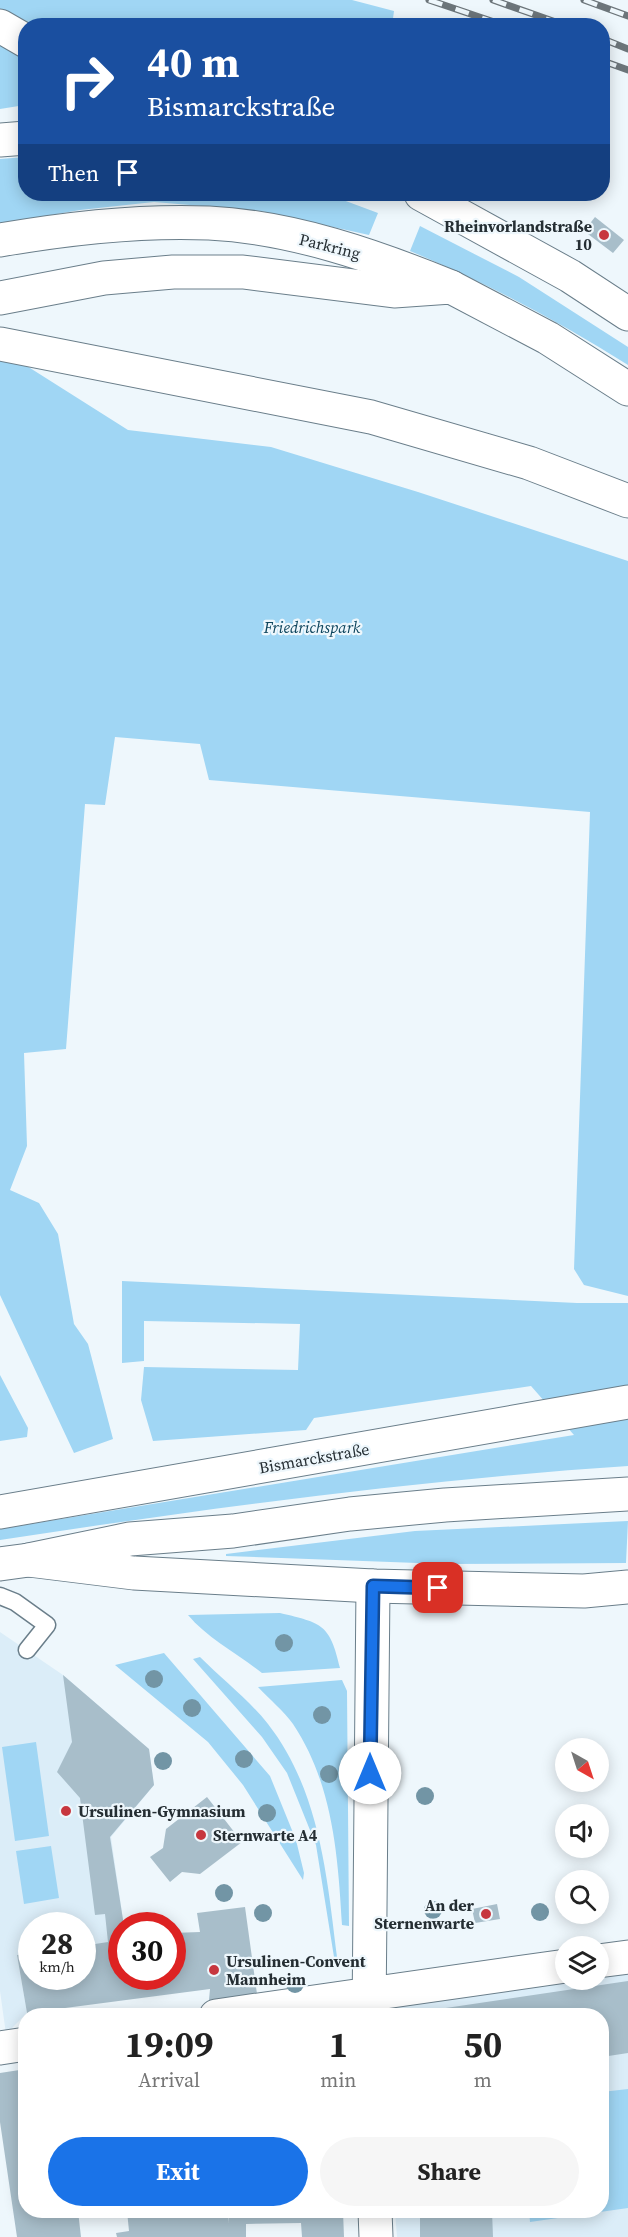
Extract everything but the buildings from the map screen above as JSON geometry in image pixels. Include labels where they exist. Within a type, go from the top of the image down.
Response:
[{"type":"main road","points":[[0,140],[18,139]]},
{"type":"main road","points":[[435,201],[570,276],[628,314]]},
{"type":"main road","name":"Parkring","points":[[0,240],[134,223],[211,223],[272,231],[362,253],[399,279],[451,287],[548,338],[628,389]]},
{"type":"main road","points":[[0,298],[104,278],[173,272],[243,272],[348,287],[399,279]]},
{"type":"main road","points":[[0,344],[371,417],[529,463],[628,501]]},
{"type":"main road","name":"Bismarckstraße","points":[[0,1512],[628,1402]]},
{"type":"main road","points":[[14,1562],[130,1539],[232,1531],[350,1514],[446,1505],[628,1494]]},
{"type":"main road","points":[[14,1562],[134,1574],[373,1586],[584,1591],[628,1587]]},
{"type":"main road","points":[[369,2005],[373,1586]]},
{"type":"main road","points":[[609,1960],[628,1957]]},
{"type":"main road","points":[[327,2008],[369,2005],[555,1968]]},
{"type":"main road","points":[[0,2048],[18,2045]]},
{"type":"main road","points":[[375,2218],[376,2237]]},
{"type":"lane","points":[[0,1596],[15,1602],[46,1625],[27,1650]]},
{"type":"shaded area","name":"Ursulinen-Gymnasium","points":[[0,1632],[63,1675],[149,1749],[154,1785],[111,1837],[122,1912],[108,1912],[108,1943],[96,1944],[96,1912],[18,1912],[18,1990],[23,1990],[26,2008],[18,2008],[18,2022],[6,2034],[0,1991]]},
{"type":"shaded area","points":[[628,1969],[628,2237],[397,2237],[396,2218],[609,2218],[609,2008],[385,2008],[385,2004],[555,1981],[555,1990],[609,1990],[609,1972]]},
{"type":"green space","points":[[0,0],[352,0],[394,11],[393,18],[18,18],[18,106],[0,109]]},
{"type":"green space","points":[[18,158],[18,201],[346,201],[378,213],[369,235],[261,211],[154,202],[80,210],[0,224],[0,159]]},
{"type":"green space","points":[[420,226],[519,277],[628,347],[628,365],[522,304],[410,251]]},
{"type":"green space","name":"Friedrichspark","points":[[0,349],[128,430],[271,447],[418,492],[628,561],[628,1296],[584,1285],[574,1269],[590,812],[209,780],[200,744],[115,737],[105,805],[85,804],[66,1049],[24,1053],[27,1146],[10,1190],[39,1203],[58,1234],[74,1324],[88,1344],[113,1439],[74,1453],[0,1295]]},
{"type":"green space","points":[[122,1281],[577,1303],[628,1303],[628,1466],[471,1479],[313,1496],[0,1540],[0,1529],[574,1435],[531,1386],[314,1418],[306,1430],[153,1441],[141,1400],[144,1367],[298,1370],[300,1324],[144,1321],[144,1361],[122,1363]]},
{"type":"green space","points":[[0,1375],[28,1428],[27,1437],[0,1441]]},
{"type":"green space","points":[[628,1521],[626,1563],[445,1564],[226,1556],[226,1554],[415,1531]]},
{"type":"green space","points":[[280,1613],[315,1623],[322,1628],[332,1642],[340,1668],[262,1673],[213,1638],[188,1615]]},
{"type":"green space","points":[[164,1653],[270,1776],[296,1840],[304,1873],[303,1880],[243,1785],[208,1742],[115,1665]]},
{"type":"green space","points":[[200,1657],[261,1715],[285,1750],[299,1777],[318,1836],[337,1957],[334,1957],[316,1845],[287,1773],[262,1737],[193,1659]]},
{"type":"green space","points":[[342,1680],[347,1691],[349,1926],[342,1925],[331,1821],[317,1771],[293,1724],[258,1687]]},
{"type":"green space","points":[[36,1742],[49,1836],[15,1841],[2,1747]]},
{"type":"green space","points":[[51,1846],[59,1898],[24,1904],[16,1851]]},
{"type":"green space","points":[[628,2089],[628,2208],[609,2211],[609,2091]]},
{"type":"green space","points":[[530,2218],[558,2218],[530,2222]]},
{"type":"railway","points":[[429,0],[482,18]]},
{"type":"railway","points":[[493,0],[544,18]]},
{"type":"railway","points":[[584,0],[628,16]]},
{"type":"railway","points":[[610,42],[628,49]]},
{"type":"railway","points":[[610,64],[628,70]]},
{"type":"place","name":"Rheinvorlandstraße 10","points":[[604,235]]},
{"type":"place","name":"Ursulinen-Gymnasium","points":[[66,1811]]},
{"type":"place","name":"Sternwarte A4","points":[[201,1835]]},
{"type":"place","name":"An der Sternenwarte","points":[[486,1914]]},
{"type":"place","name":"Ursulinen-Convent Mannheim","points":[[214,1970]]},
{"type":"route","points":[[370,1773],[373,1586],[438,1588]]}]
